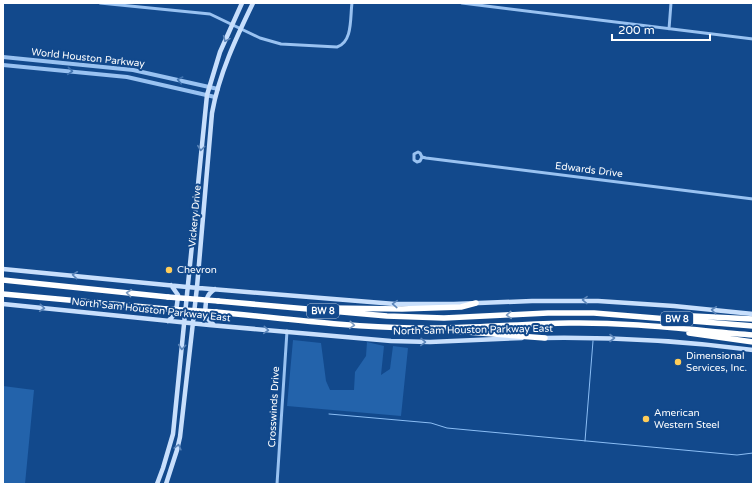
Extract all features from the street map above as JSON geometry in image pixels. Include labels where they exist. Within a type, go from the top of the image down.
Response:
[{"type":"highway","name":"North Sam Houston Parkway East","points":[[3,280],[168,297],[372,315],[429,318],[548,313],[609,314],[753,326]]},
{"type":"highway","name":"North Sam Houston Parkway East","points":[[3,295],[216,312],[350,325],[412,328],[465,328],[568,323],[631,325],[744,337]]},
{"type":"highway","points":[[286,308],[402,309],[461,307],[476,303]]},
{"type":"highway","points":[[609,314],[753,320]]},
{"type":"highway","points":[[412,328],[545,338]]},
{"type":"highway","points":[[744,337],[753,335]]},
{"type":"highway","points":[[744,337],[753,342]]},
{"type":"main road","name":"Vickery Drive","points":[[157,484],[173,434],[207,95],[220,52],[242,3]]},
{"type":"main road","name":"Vickery Drive","points":[[166,484],[180,437],[197,287],[215,97],[241,29],[253,3]]},
{"type":"main road","points":[[203,135],[211,136]]},
{"type":"main road","points":[[197,184],[206,185]]},
{"type":"main road","points":[[3,269],[395,304],[598,301],[674,306],[752,314]]},
{"type":"main road","points":[[168,321],[176,312],[178,295],[170,284]]},
{"type":"main road","points":[[215,289],[209,292],[206,296],[205,316],[215,325]]},
{"type":"main road","name":"North Sam Houston Parkway East","points":[[3,304],[354,338],[429,342],[545,338],[630,338],[704,344],[753,350]]},
{"type":"main road","points":[[745,349],[753,342]]},
{"type":"main road","points":[[179,380],[187,381]]},
{"type":"main road","points":[[163,468],[170,471]]},
{"type":"street","points":[[100,3],[210,14],[260,38],[281,44],[337,47],[341,46],[347,40],[352,3]]},
{"type":"street","points":[[462,3],[753,39]]},
{"type":"street","points":[[669,29],[672,3]]},
{"type":"street","name":"World Houston Parkway","points":[[3,57],[133,70],[218,89]]},
{"type":"street","points":[[47,69],[48,61]]},
{"type":"street","name":"World Houston Parkway","points":[[3,65],[108,75],[155,82],[215,97]]},
{"type":"street","points":[[108,75],[109,67]]},
{"type":"street","points":[[155,82],[157,75]]},
{"type":"street","name":"Edwards Drive","points":[[422,157],[753,199]]},
{"type":"street","name":"Crosswinds Drive","points":[[277,484],[286,332]]},
{"type":"shaded area","points":[[293,340],[321,343],[326,381],[330,390],[354,390],[355,372],[366,356],[367,342],[384,346],[381,375],[390,369],[393,346],[408,348],[401,416],[287,406]]},
{"type":"shaded area","points":[[3,386],[34,390],[25,484],[3,484]]},
{"type":"waterway","points":[[585,441],[593,341]]},
{"type":"waterway","points":[[329,414],[431,423],[447,428],[737,455],[753,453]]},
{"type":"place","name":"Chevron","points":[[169,270]]},
{"type":"place","name":"Dimensional Services, Inc.","points":[[678,362]]},
{"type":"place","name":"American Western Steel","points":[[646,419]]}]
